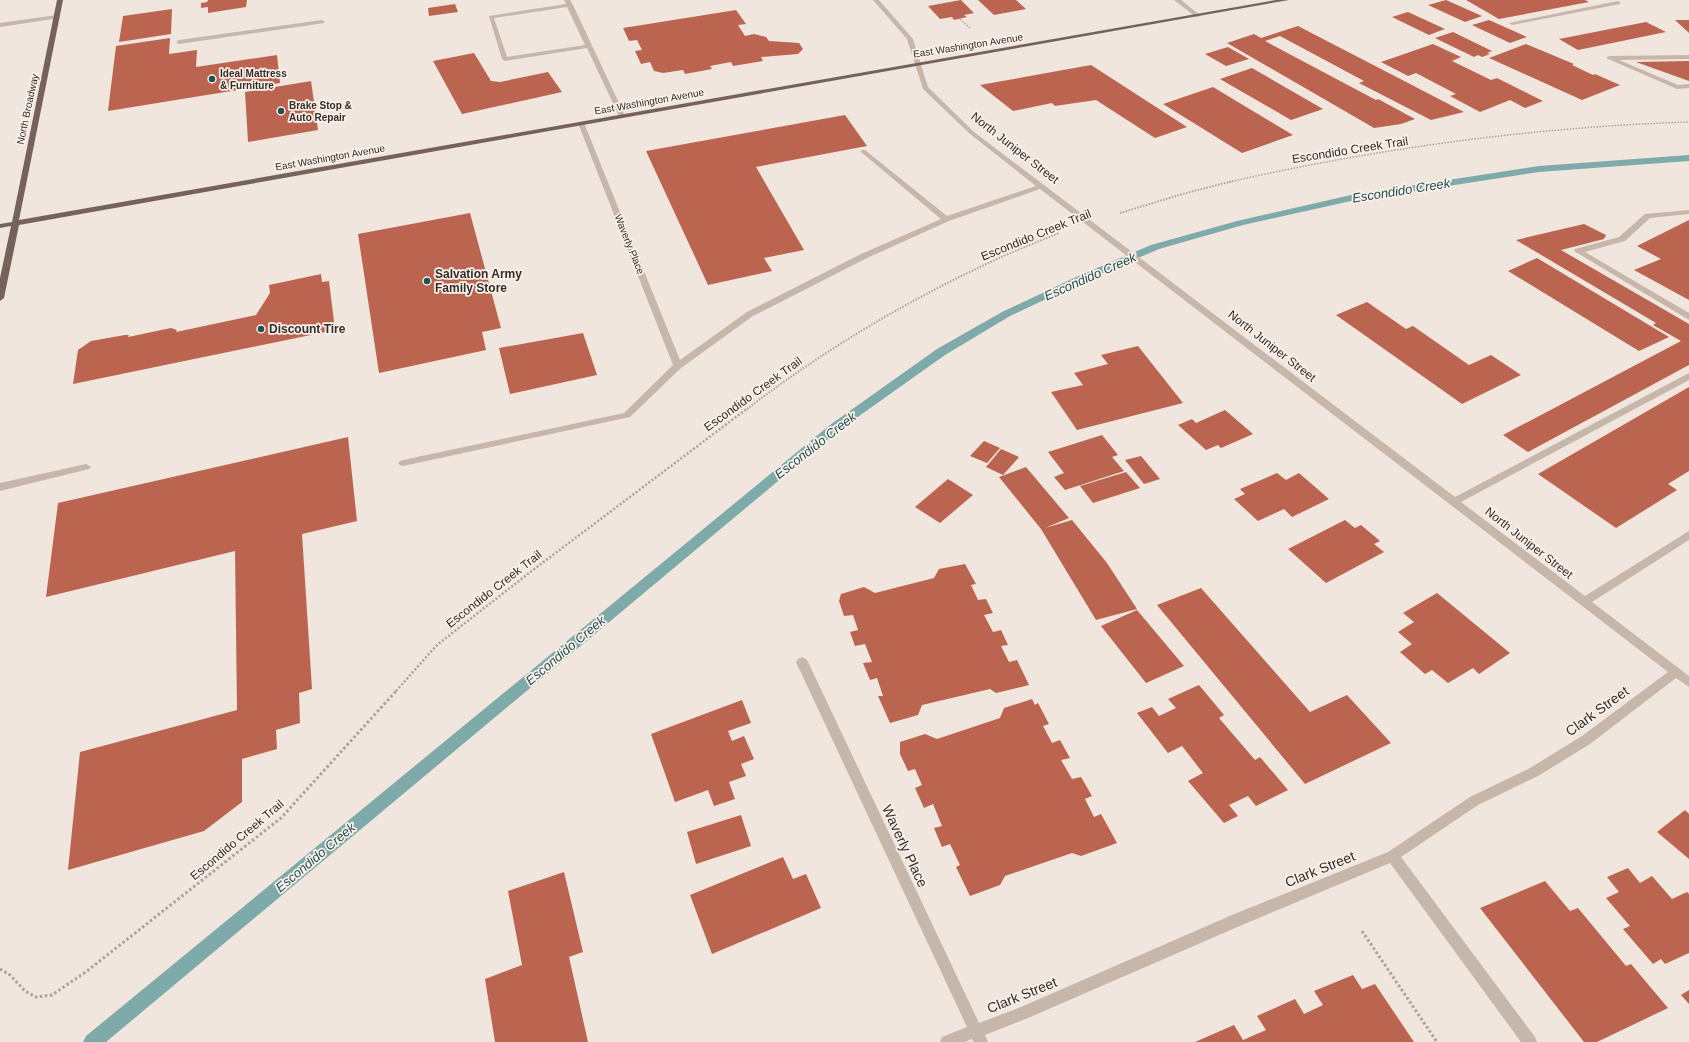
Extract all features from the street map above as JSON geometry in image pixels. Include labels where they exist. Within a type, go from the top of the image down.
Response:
[{"type":"main road","name":"North Broadway","points":[[0,298],[60,0]]},
{"type":"main road","name":"East Washington Avenue","points":[[0,226],[1286,0]]},
{"type":"street","name":"North Juniper Street","points":[[876,0],[910,39],[925,88],[972,133],[1689,682]]},
{"type":"street","points":[[1177,0],[1198,16]]},
{"type":"street","points":[[589,46],[505,59],[491,17],[569,3],[622,116]]},
{"type":"street","points":[[1512,23],[1618,3]]},
{"type":"street","points":[[0,25],[57,17]]},
{"type":"street","points":[[178,42],[322,22]]},
{"type":"street","points":[[1689,57],[1609,58],[1677,87],[1689,86]]},
{"type":"street","name":"Waverly Place","points":[[581,123],[678,366]]},
{"type":"street","points":[[862,151],[946,220]]},
{"type":"street","points":[[403,463],[627,415],[678,366],[750,314],[864,256],[946,220],[1042,186]]},
{"type":"street","points":[[1689,212],[1648,216],[1622,238],[1578,251],[1689,317]]},
{"type":"street","points":[[1454,502],[1689,376]]},
{"type":"street","points":[[0,487],[86,467]]},
{"type":"street","points":[[1584,602],[1689,535]]},
{"type":"street","name":"Waverly Place","points":[[802,662],[979,1036]]},
{"type":"street","name":"Clark Street","points":[[947,1042],[979,1036],[1023,1013],[1230,923],[1392,856],[1474,801],[1534,772],[1586,740],[1676,672]]},
{"type":"street","points":[[1392,856],[1530,1042]]},
{"type":"path","points":[[960,19],[972,30]]},
{"type":"path","name":"Escondido Creek Trail","points":[[0,969],[10,975],[25,991],[36,997],[52,995],[87,971],[281,818],[437,645],[533,570],[752,405],[858,333],[937,288],[1021,248],[1090,222],[1157,200],[1217,184],[1299,167],[1525,133],[1608,125],[1689,122]]},
{"type":"path","points":[[1362,931],[1436,1042]]},
{"type":"building","points":[[208,0],[247,0],[246,7],[208,13],[208,7],[201,8],[201,3],[207,2]]},
{"type":"building","points":[[961,0],[974,13],[964,15],[967,17],[954,20],[952,17],[940,19],[928,6]]},
{"type":"building","points":[[978,0],[1016,0],[1026,9],[994,15]]},
{"type":"building","points":[[1446,0],[1482,16],[1465,22],[1428,5]]},
{"type":"building","points":[[1466,0],[1585,0],[1589,2],[1499,19]]},
{"type":"building","points":[[455,4],[458,12],[429,16],[428,8]]},
{"type":"building","points":[[172,9],[171,34],[119,42],[123,16]]},
{"type":"building","points":[[736,10],[746,24],[738,25],[745,36],[754,34],[766,37],[769,41],[799,43],[803,49],[798,54],[761,57],[763,61],[733,66],[731,62],[710,66],[712,69],[685,74],[683,70],[663,73],[654,71],[650,62],[641,64],[635,51],[642,50],[637,40],[629,41],[623,28]]},
{"type":"building","points":[[1408,12],[1445,29],[1429,35],[1392,17]]},
{"type":"building","points":[[1489,20],[1527,37],[1510,43],[1472,25]]},
{"type":"building","points":[[1675,20],[1689,20],[1689,33]]},
{"type":"building","points":[[1646,22],[1666,32],[1578,50],[1559,39]]},
{"type":"building","points":[[1298,26],[1464,112],[1431,120],[1359,83],[1364,81],[1280,36],[1265,41],[1415,119],[1401,124],[1374,128],[1227,43],[1254,34],[1261,38]]},
{"type":"building","points":[[1453,32],[1492,51],[1487,53],[1490,54],[1482,57],[1478,55],[1474,57],[1435,38]]},
{"type":"building","points":[[170,38],[169,54],[197,50],[196,67],[277,55],[280,83],[108,111],[116,46]]},
{"type":"building","points":[[1433,44],[1461,57],[1452,61],[1491,80],[1497,78],[1543,101],[1525,108],[1510,100],[1480,112],[1450,96],[1456,94],[1416,73],[1408,76],[1381,62]]},
{"type":"building","points":[[1526,44],[1574,64],[1572,65],[1593,75],[1595,74],[1620,85],[1582,100],[1489,58]]},
{"type":"building","points":[[1228,47],[1249,59],[1226,66],[1205,54]]},
{"type":"building","points":[[474,53],[491,81],[500,82],[548,72],[562,92],[462,114],[433,61]]},
{"type":"building","points":[[1689,61],[1689,81],[1636,62]]},
{"type":"building","points":[[1091,65],[1187,127],[1155,138],[1096,100],[1055,106],[1052,103],[1013,111],[980,85]]},
{"type":"building","points":[[1252,68],[1323,109],[1291,120],[1220,79]]},
{"type":"building","name":"Brake Stop & Auto Repair","points":[[311,81],[318,130],[248,142],[245,92]]},
{"type":"building","points":[[1213,87],[1293,135],[1242,153],[1163,104]]},
{"type":"building","points":[[845,115],[867,146],[756,167],[804,250],[764,258],[772,271],[708,285],[646,151]]},
{"type":"building","name":"Salvation Army Family Store","points":[[470,213],[501,328],[482,332],[486,350],[379,373],[358,234]]},
{"type":"building","points":[[1689,220],[1689,300],[1634,270],[1661,259],[1637,246]]},
{"type":"building","points":[[1584,224],[1606,235],[1604,239],[1561,250],[1689,324],[1689,365],[1528,452],[1503,435],[1681,341],[1653,325],[1656,323],[1516,240]]},
{"type":"building","points":[[1537,258],[1669,337],[1639,351],[1508,271]]},
{"type":"building","name":"Discount Tire","points":[[321,274],[322,282],[329,281],[335,330],[73,384],[78,350],[91,341],[125,335],[129,335],[128,337],[171,328],[177,330],[176,332],[256,315],[270,293],[269,285]]},
{"type":"building","points":[[1367,302],[1406,329],[1413,326],[1469,365],[1491,355],[1521,375],[1462,404],[1336,315]]},
{"type":"building","points":[[583,333],[597,375],[510,394],[499,348]]},
{"type":"building","points":[[1138,346],[1183,403],[1077,430],[1051,392],[1083,385],[1074,373],[1108,364],[1101,355]]},
{"type":"building","points":[[1689,387],[1689,471],[1668,484],[1677,490],[1616,528],[1538,474]]},
{"type":"building","points":[[1225,410],[1253,434],[1221,448],[1218,445],[1206,450],[1178,425],[1192,419],[1196,423]]},
{"type":"building","points":[[1102,435],[1118,455],[1112,457],[1124,471],[1065,490],[1054,477],[1064,473],[1048,452]]},
{"type":"building","points":[[348,437],[357,521],[302,534],[312,689],[299,693],[300,723],[276,730],[277,749],[242,759],[242,802],[204,831],[68,870],[80,752],[237,710],[235,551],[46,597],[58,503]]},
{"type":"building","points":[[984,441],[1000,448],[987,463],[970,456]]},
{"type":"building","points":[[1001,449],[1019,457],[1003,475],[986,467]]},
{"type":"building","points":[[1141,456],[1160,479],[1144,484],[1125,460]]},
{"type":"building","points":[[1026,467],[1069,518],[1045,528],[1072,520],[1107,563],[1137,609],[1096,620],[1041,529],[999,477]]},
{"type":"building","points":[[1126,472],[1140,488],[1093,503],[1080,486]]},
{"type":"building","points":[[1277,473],[1286,480],[1299,473],[1329,499],[1292,517],[1284,509],[1258,521],[1234,499],[1245,494],[1240,489]]},
{"type":"building","points":[[948,479],[973,495],[940,523],[915,507]]},
{"type":"building","points":[[1345,520],[1355,528],[1361,525],[1380,541],[1374,544],[1384,552],[1326,583],[1288,549]]},
{"type":"building","points":[[965,564],[976,584],[971,585],[978,600],[986,599],[993,613],[984,615],[993,632],[1001,630],[1008,645],[1001,646],[1009,662],[1017,660],[1029,685],[996,693],[990,689],[922,705],[918,715],[890,723],[878,696],[883,696],[877,678],[870,680],[863,663],[872,662],[865,644],[855,646],[850,632],[858,630],[853,615],[844,616],[839,601],[841,594],[864,587],[875,593],[934,578],[939,569]]},
{"type":"building","points":[[1201,588],[1310,712],[1347,695],[1391,743],[1305,784],[1157,605]]},
{"type":"building","points":[[1437,593],[1510,653],[1479,674],[1473,668],[1448,683],[1432,670],[1425,674],[1400,652],[1412,644],[1398,632],[1414,622],[1403,613]]},
{"type":"building","points":[[1137,610],[1184,666],[1146,683],[1101,626]]},
{"type":"building","points":[[1199,685],[1224,715],[1219,718],[1255,760],[1260,757],[1288,790],[1256,806],[1248,796],[1229,805],[1238,816],[1224,823],[1188,781],[1203,773],[1182,746],[1168,753],[1137,713],[1152,707],[1159,716],[1176,708],[1168,699]]},
{"type":"building","points":[[1032,699],[1035,705],[1038,703],[1049,724],[1043,726],[1052,743],[1060,740],[1070,758],[1061,760],[1072,779],[1081,777],[1092,796],[1085,799],[1094,817],[1101,814],[1117,843],[1081,856],[1072,853],[1005,876],[1000,885],[970,896],[956,867],[960,865],[950,844],[942,847],[934,828],[942,826],[933,804],[924,808],[915,788],[922,785],[915,769],[908,771],[900,754],[900,742],[925,734],[937,739],[1000,718],[1004,708]]},
{"type":"building","points":[[742,700],[751,723],[728,731],[732,741],[744,736],[754,759],[741,764],[746,776],[729,782],[735,799],[714,806],[708,790],[675,802],[651,734]]},
{"type":"building","points":[[1685,810],[1689,814],[1689,859],[1657,832]]},
{"type":"building","points":[[741,815],[751,846],[696,864],[687,832]]},
{"type":"building","points":[[783,857],[793,879],[806,874],[821,908],[712,954],[690,895]]},
{"type":"building","points":[[1628,868],[1640,883],[1652,876],[1672,899],[1687,892],[1689,894],[1689,953],[1665,964],[1661,959],[1653,964],[1623,929],[1630,926],[1606,898],[1619,892],[1607,877]]},
{"type":"building","points":[[564,872],[583,952],[569,957],[588,1042],[495,1042],[485,979],[522,965],[508,891]]},
{"type":"building","points":[[1545,881],[1570,911],[1578,908],[1626,966],[1631,964],[1668,1008],[1597,1042],[1584,1042],[1480,908]]},
{"type":"building","points":[[1353,975],[1362,989],[1375,984],[1414,1042],[1195,1042],[1234,1025],[1243,1040],[1266,1030],[1257,1016],[1295,999],[1304,1014],[1323,1005],[1314,991]]},
{"type":"building","points":[[1689,990],[1689,1004],[1681,995]]},
{"type":"waterway","name":"Escondido Creek","points":[[92,1042],[834,428],[941,352],[1006,314],[1078,280],[1155,247],[1241,223],[1351,198],[1539,169],[1689,158]]},
{"type":"place","name":"Ideal Mattress & Furniture","points":[[212,79]]},
{"type":"place","name":"Brake Stop & Auto Repair","points":[[281,111]]},
{"type":"place","name":"Salvation Army Family Store","points":[[427,281]]},
{"type":"place","name":"Discount Tire","points":[[261,329]]}]
